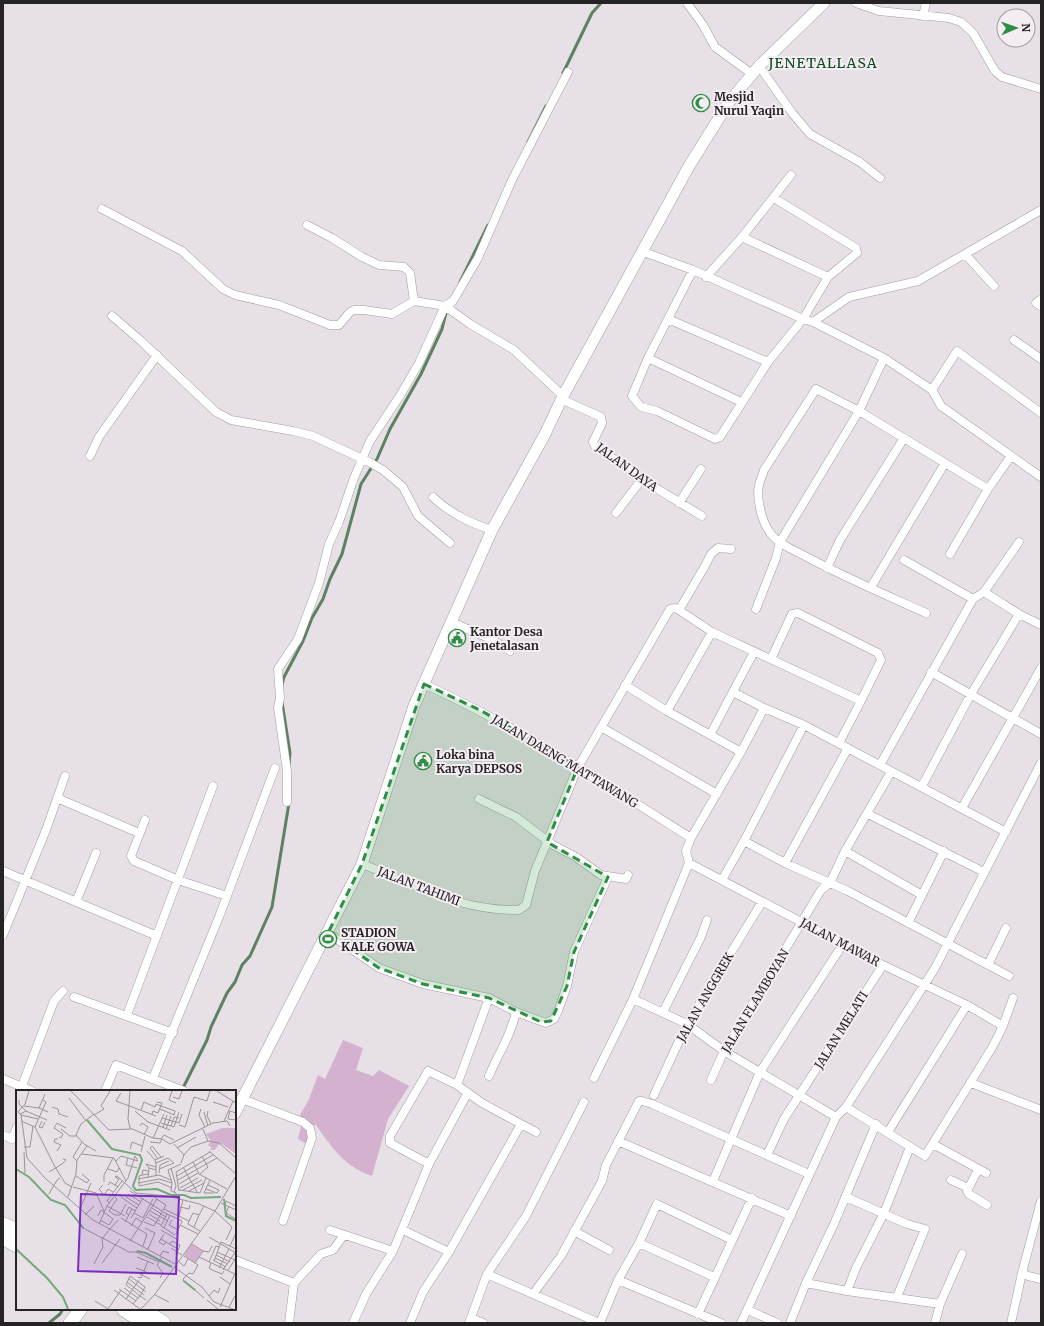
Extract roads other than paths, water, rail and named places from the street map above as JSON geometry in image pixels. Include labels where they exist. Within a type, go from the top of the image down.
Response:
[{"type":"highway","points":[[3,1225],[16,1231]]},
{"type":"highway","points":[[3,1237],[16,1244]]},
{"type":"highway","points":[[126,1310],[146,1323]]},
{"type":"highway","points":[[142,1310],[163,1323]]},
{"type":"main road","points":[[70,1323],[80,1310]]},
{"type":"street","points":[[687,3],[703,25],[715,47],[755,70],[810,134],[860,162],[880,178]]},
{"type":"street","points":[[236,1111],[362,864],[406,728],[424,684],[492,530],[545,434],[562,397],[688,166],[729,102],[755,70],[824,3]]},
{"type":"street","points":[[856,3],[880,11],[949,18],[960,22],[973,33],[995,71],[1002,77],[1041,89]]},
{"type":"street","points":[[923,16],[926,3]]},
{"type":"street","points":[[287,802],[287,771],[278,712],[280,698],[278,669],[298,639],[319,583],[329,544],[339,522],[354,478],[366,461],[370,441],[402,394],[419,363],[445,306],[453,300],[478,258],[512,180],[568,72]]},
{"type":"street","points":[[706,277],[742,237],[791,175]]},
{"type":"street","points":[[693,270],[648,358],[632,396],[641,406],[657,411],[715,439],[720,437],[768,362],[803,319],[828,277],[857,254],[856,248],[774,198]]},
{"type":"street","points":[[102,209],[182,251],[223,289],[235,295],[279,306],[330,325],[339,325],[350,312],[354,310],[392,314],[414,301],[445,306],[470,324],[514,350],[562,397]]},
{"type":"street","points":[[813,322],[850,297],[918,281],[1041,210]]},
{"type":"street","points":[[307,225],[374,263],[404,267],[410,273],[414,301]]},
{"type":"street","points":[[742,237],[828,277]]},
{"type":"street","points":[[641,251],[693,270],[706,277],[813,322],[884,358],[932,390],[941,406],[1041,477]]},
{"type":"street","points":[[965,254],[994,286]]},
{"type":"street","points":[[1041,299],[1036,303],[1041,306]]},
{"type":"street","points":[[112,316],[208,406],[231,420],[294,431],[313,436],[352,453],[383,470],[403,487],[418,516],[450,543]]},
{"type":"street","points":[[668,319],[768,362]]},
{"type":"street","points":[[1014,340],[1041,359]]},
{"type":"street","points":[[932,390],[957,351],[1041,412]]},
{"type":"street","points":[[90,456],[99,437],[156,356]]},
{"type":"street","points":[[648,358],[741,402]]},
{"type":"street","points":[[756,609],[780,542],[859,411],[884,358]]},
{"type":"street","points":[[926,613],[827,568],[780,542],[768,529],[761,509],[759,484],[764,470],[816,389],[859,411],[988,489]]},
{"type":"street","name":"JALAN DAYA","points":[[562,397],[601,417],[602,423],[593,444],[642,479],[702,516]]},
{"type":"street","points":[[827,568],[840,540],[904,438]]},
{"type":"street","points":[[950,554],[988,489],[1011,456]]},
{"type":"street","points":[[871,588],[945,463]]},
{"type":"street","points":[[679,503],[701,469]]},
{"type":"street","points":[[616,513],[642,479]]},
{"type":"street","points":[[433,497],[442,505],[468,520],[479,526],[492,530]]},
{"type":"street","points":[[880,765],[973,599],[984,592],[1019,542]]},
{"type":"street","points":[[731,549],[718,548],[711,554],[679,610],[712,632],[861,701]]},
{"type":"street","points":[[904,560],[973,599]]},
{"type":"street","points":[[984,592],[1018,614],[1041,625]]},
{"type":"street","name":"JALAN TAHIMI","points":[[362,864],[456,902],[495,910],[519,910],[526,905],[536,871],[578,767],[669,610],[675,608],[679,610]]},
{"type":"street","points":[[771,659],[792,614],[798,613],[878,653],[881,660],[839,743]]},
{"type":"street","points":[[922,786],[971,694],[1018,614]]},
{"type":"street","points":[[451,622],[491,639],[510,651]]},
{"type":"street","points":[[666,711],[712,632]]},
{"type":"street","points":[[710,735],[754,652]]},
{"type":"street","points":[[962,808],[1041,668]]},
{"type":"street","points":[[931,672],[1041,734]]},
{"type":"street","name":"JALAN DAENG MATTAWANG","points":[[424,684],[480,710],[578,767],[691,838]]},
{"type":"street","points":[[625,686],[666,711],[741,752]]},
{"type":"street","points":[[732,692],[764,708],[804,725],[891,772],[922,786],[1006,832]]},
{"type":"street","points":[[594,1078],[633,999],[689,863],[686,851],[691,838],[741,752],[764,708]]},
{"type":"street","points":[[722,880],[744,841],[804,725]]},
{"type":"street","points":[[601,727],[717,794]]},
{"type":"street","points":[[785,863],[848,748]]},
{"type":"street","points":[[741,1323],[836,1117],[846,1107],[924,985],[947,944],[1041,763]]},
{"type":"street","points":[[153,1078],[173,1033],[227,896],[275,768]]},
{"type":"street","name":"JALAN FLAMBOYAN","points":[[711,1080],[724,1051],[821,890],[830,883],[845,851],[868,814],[891,772]]},
{"type":"street","points":[[3,935],[26,880],[65,776]]},
{"type":"street","points":[[127,1015],[213,786]]},
{"type":"street","points":[[57,798],[139,834]]},
{"type":"street","points":[[479,799],[516,817],[548,841],[576,857],[597,873],[608,877],[626,879],[628,875]]},
{"type":"street","points":[[868,814],[984,872]]},
{"type":"street","points":[[145,820],[131,856],[134,861],[178,880],[227,896]]},
{"type":"street","points":[[744,841],[785,863],[830,883],[1009,976]]},
{"type":"street","points":[[845,851],[922,895]]},
{"type":"street","points":[[908,923],[944,851]]},
{"type":"street","points":[[76,902],[96,853]]},
{"type":"street","name":"JALAN MAWAR","points":[[689,863],[883,965],[967,1005],[1003,1026]]},
{"type":"street","points":[[3,871],[157,936]]},
{"type":"street","points":[[328,933],[379,968],[423,984],[489,998],[516,1012],[546,1023],[554,1019],[567,986],[574,952],[608,877]]},
{"type":"street","name":"JALAN ANGGREK","points":[[654,1095],[687,1024],[762,902]]},
{"type":"street","points":[[663,1012],[701,937],[707,920]]},
{"type":"street","points":[[988,965],[1006,928]]},
{"type":"street","points":[[713,1181],[760,1072],[843,944]]},
{"type":"street","name":"JALAN MELATI","points":[[767,1155],[784,1119],[883,965]]},
{"type":"street","points":[[22,1086],[54,1001],[63,991]]},
{"type":"street","points":[[74,997],[173,1033]]},
{"type":"street","points":[[457,1085],[489,998]]},
{"type":"street","points":[[846,1107],[876,1124],[925,1156],[971,1083],[1003,1026],[1013,998]]},
{"type":"street","points":[[633,999],[687,1024],[724,1051],[836,1117]]},
{"type":"street","points":[[888,1132],[967,1005]]},
{"type":"street","points":[[489,1076],[495,1060],[510,1035],[516,1012]]},
{"type":"street","points":[[105,1090],[116,1065],[182,1090]]},
{"type":"street","points":[[429,1164],[390,1143],[390,1136],[428,1071],[457,1085],[467,1094],[536,1132]]},
{"type":"street","points":[[3,1079],[30,1090]]},
{"type":"street","points":[[971,1083],[1041,1110]]},
{"type":"street","points":[[353,1323],[366,1294],[393,1251],[429,1164],[467,1094]]},
{"type":"street","points":[[242,1099],[303,1122],[310,1128],[312,1138],[282,1221]]},
{"type":"street","points":[[533,1294],[561,1256],[602,1180],[606,1165],[638,1101],[642,1101],[809,1174]]},
{"type":"street","points":[[483,1323],[470,1320],[487,1274],[526,1216],[584,1102]]},
{"type":"street","points":[[410,1323],[423,1292],[449,1252],[522,1124]]},
{"type":"street","points":[[790,1323],[806,1283],[846,1197],[876,1124]]},
{"type":"street","points":[[3,1135],[12,1139],[16,1129]]},
{"type":"street","points":[[618,1140],[791,1216]]},
{"type":"street","points":[[933,1144],[978,1170],[986,1173]]},
{"type":"street","points":[[847,1291],[856,1268],[884,1213],[910,1147]]},
{"type":"street","points":[[978,1170],[968,1188],[969,1194],[987,1205]]},
{"type":"street","points":[[951,1180],[968,1188]]},
{"type":"street","points":[[846,1197],[907,1224],[925,1229],[897,1297]]},
{"type":"street","points":[[698,1314],[752,1198]]},
{"type":"street","points":[[1011,1323],[1022,1273],[1041,1201]]},
{"type":"street","points":[[487,1274],[599,1323],[618,1280],[639,1243],[657,1204],[732,1240]]},
{"type":"street","points":[[330,1230],[393,1251]]},
{"type":"street","points":[[402,1230],[449,1252]]},
{"type":"street","points":[[574,1231],[609,1250]]},
{"type":"street","points":[[290,1323],[294,1283],[320,1254],[333,1250],[344,1235]]},
{"type":"street","points":[[639,1243],[714,1277]]},
{"type":"street","points":[[935,1323],[940,1304],[962,1254]]},
{"type":"street","points":[[236,1260],[294,1283]]},
{"type":"street","points":[[1022,1273],[1041,1279]]},
{"type":"street","points":[[618,1280],[721,1323]]},
{"type":"street","points":[[806,1283],[847,1291],[940,1304]]},
{"type":"street","points":[[748,1310],[777,1323]]},
{"type":"waterway","points":[[563,73],[592,13],[601,3]]},
{"type":"waterway","points":[[528,142],[546,106]]},
{"type":"waterway","points":[[460,282],[488,225]]},
{"type":"waterway","points":[[282,685],[284,677],[303,641],[312,618],[323,599],[330,579],[342,554],[361,484],[377,459],[390,429],[421,374],[442,329],[446,313]]},
{"type":"waterway","points":[[282,702],[290,753],[289,764]]},
{"type":"waterway","points":[[182,1090],[207,1040],[211,1027],[227,993],[235,982],[242,965],[250,956],[272,907],[289,803]]},
{"type":"waterway","points":[[49,1323],[62,1310]]},
{"type":"place","name":"Mesjid Nurul Yaqin","points":[[701,103]]},
{"type":"place","name":"Kantor Desa Jenetalasan","points":[[457,638]]},
{"type":"place","name":"Loka bina Karya DEPSOS","points":[[423,761]]},
{"type":"place","name":"STADION KALE GOWA","points":[[328,939]]},
{"type":"district","name":"JENETALLASA","points":[[823,63]]}]
